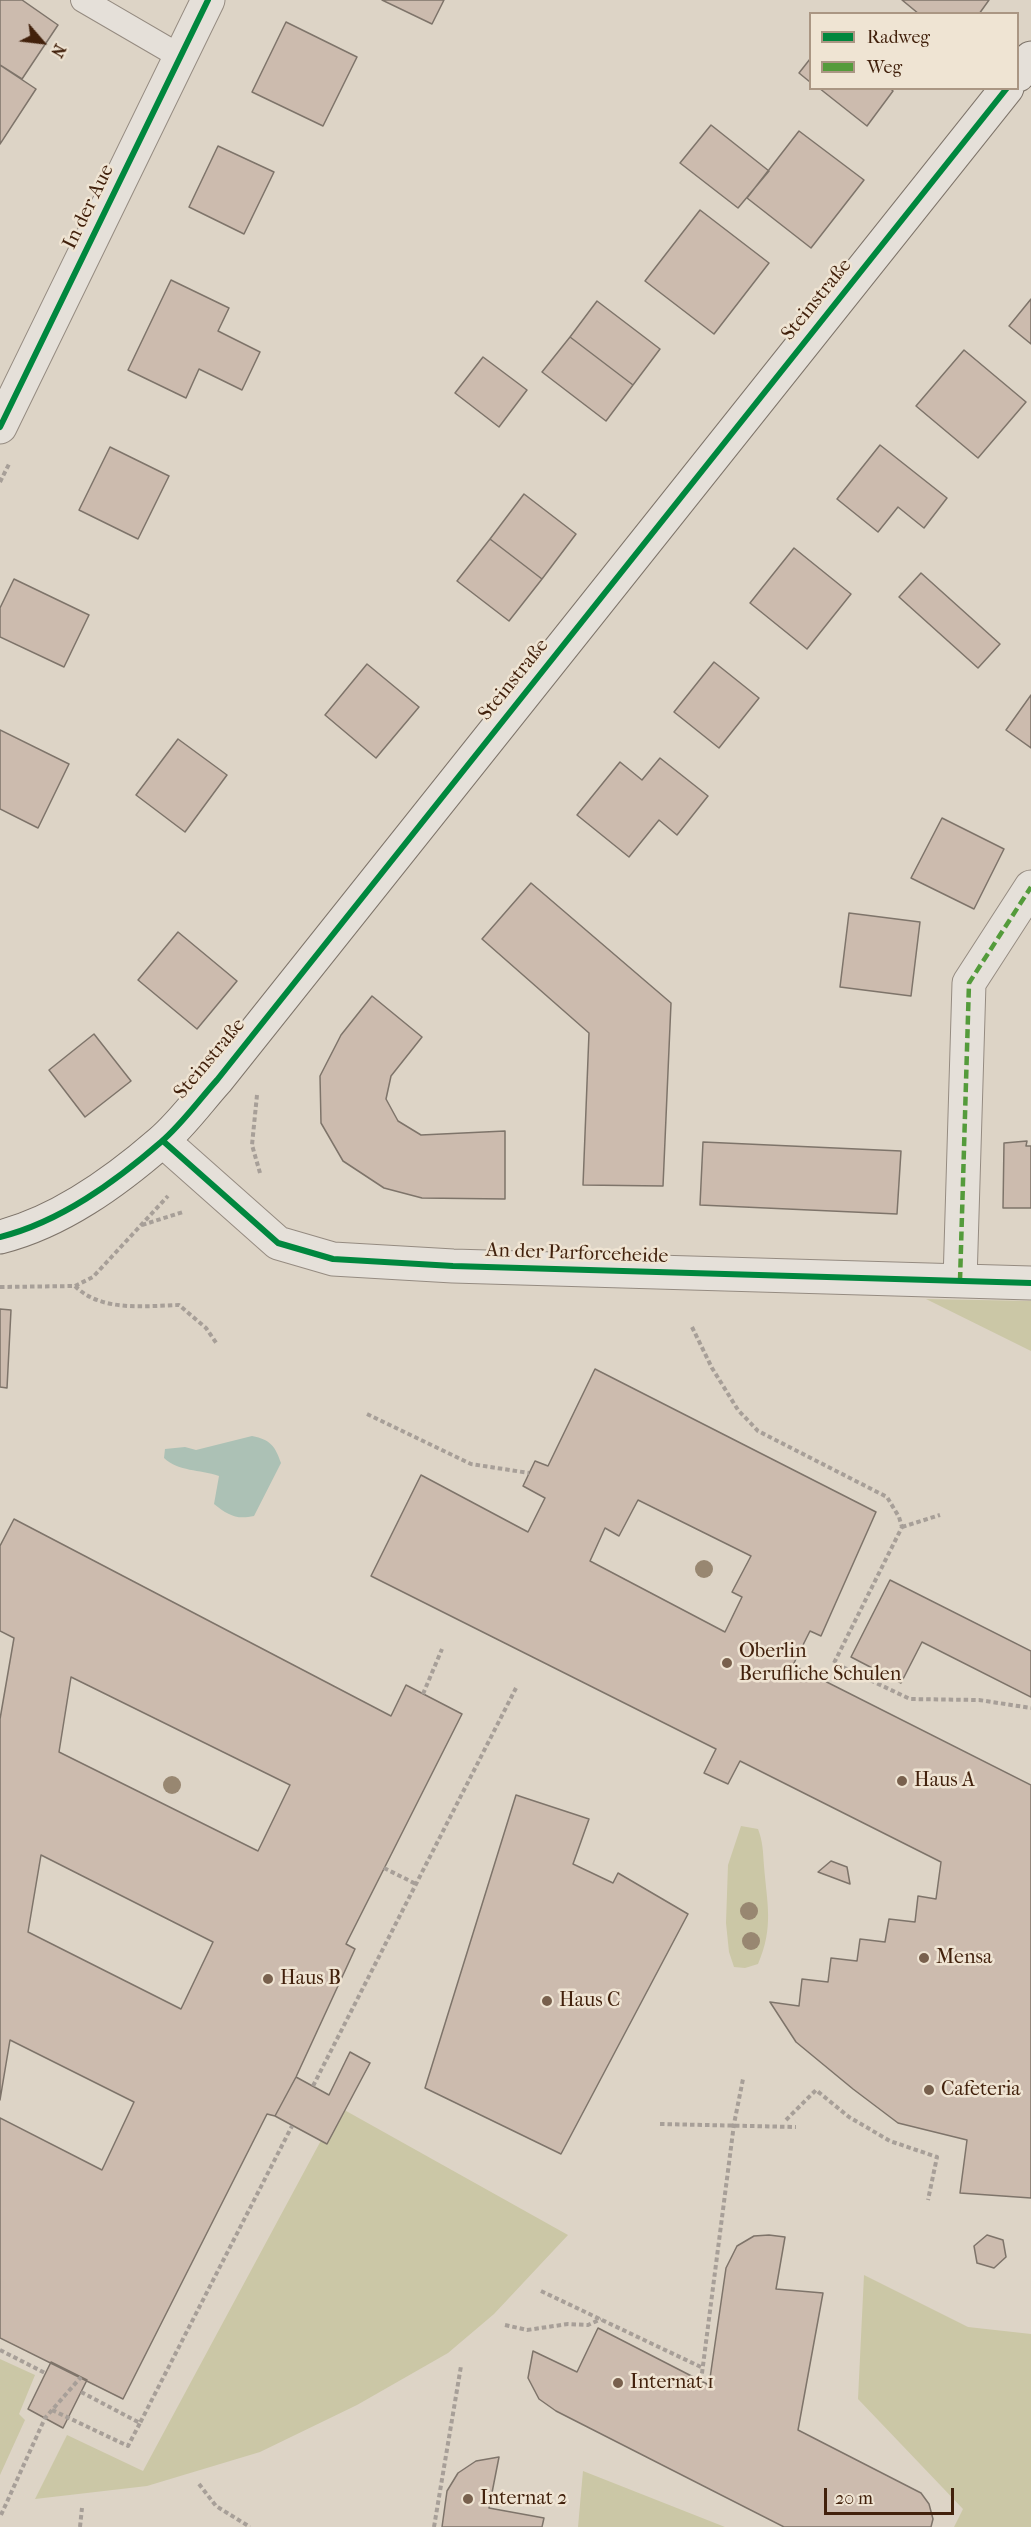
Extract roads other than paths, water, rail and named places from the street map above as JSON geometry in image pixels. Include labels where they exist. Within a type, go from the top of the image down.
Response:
[{"type":"street","name":"In der Aue","points":[[0,428],[208,0]]},
{"type":"street","points":[[1019,73],[1031,58]]},
{"type":"street","name":"Steinstraße","points":[[0,1237],[28,1230],[70,1208],[117,1177],[163,1141],[224,1071],[1005,90]]},
{"type":"street","points":[[960,1281],[969,983],[1031,887]]},
{"type":"street","name":"An der Parforceheide","points":[[163,1141],[278,1243],[333,1259],[441,1266],[1031,1282]]},
{"type":"lane","points":[[83,0],[181,57]]},
{"type":"place","name":"Oberlin Berufliche Schulen","points":[[727,1663]]},
{"type":"place","name":"Haus A","points":[[902,1781]]},
{"type":"place","name":"Mensa","points":[[924,1958]]},
{"type":"place","name":"Haus B","points":[[268,1979]]},
{"type":"place","name":"Haus C","points":[[547,2001]]},
{"type":"place","name":"Cafeteria","points":[[929,2090]]},
{"type":"place","name":"Internat 1","points":[[618,2383]]},
{"type":"place","name":"Internat 2","points":[[468,2499]]}]
